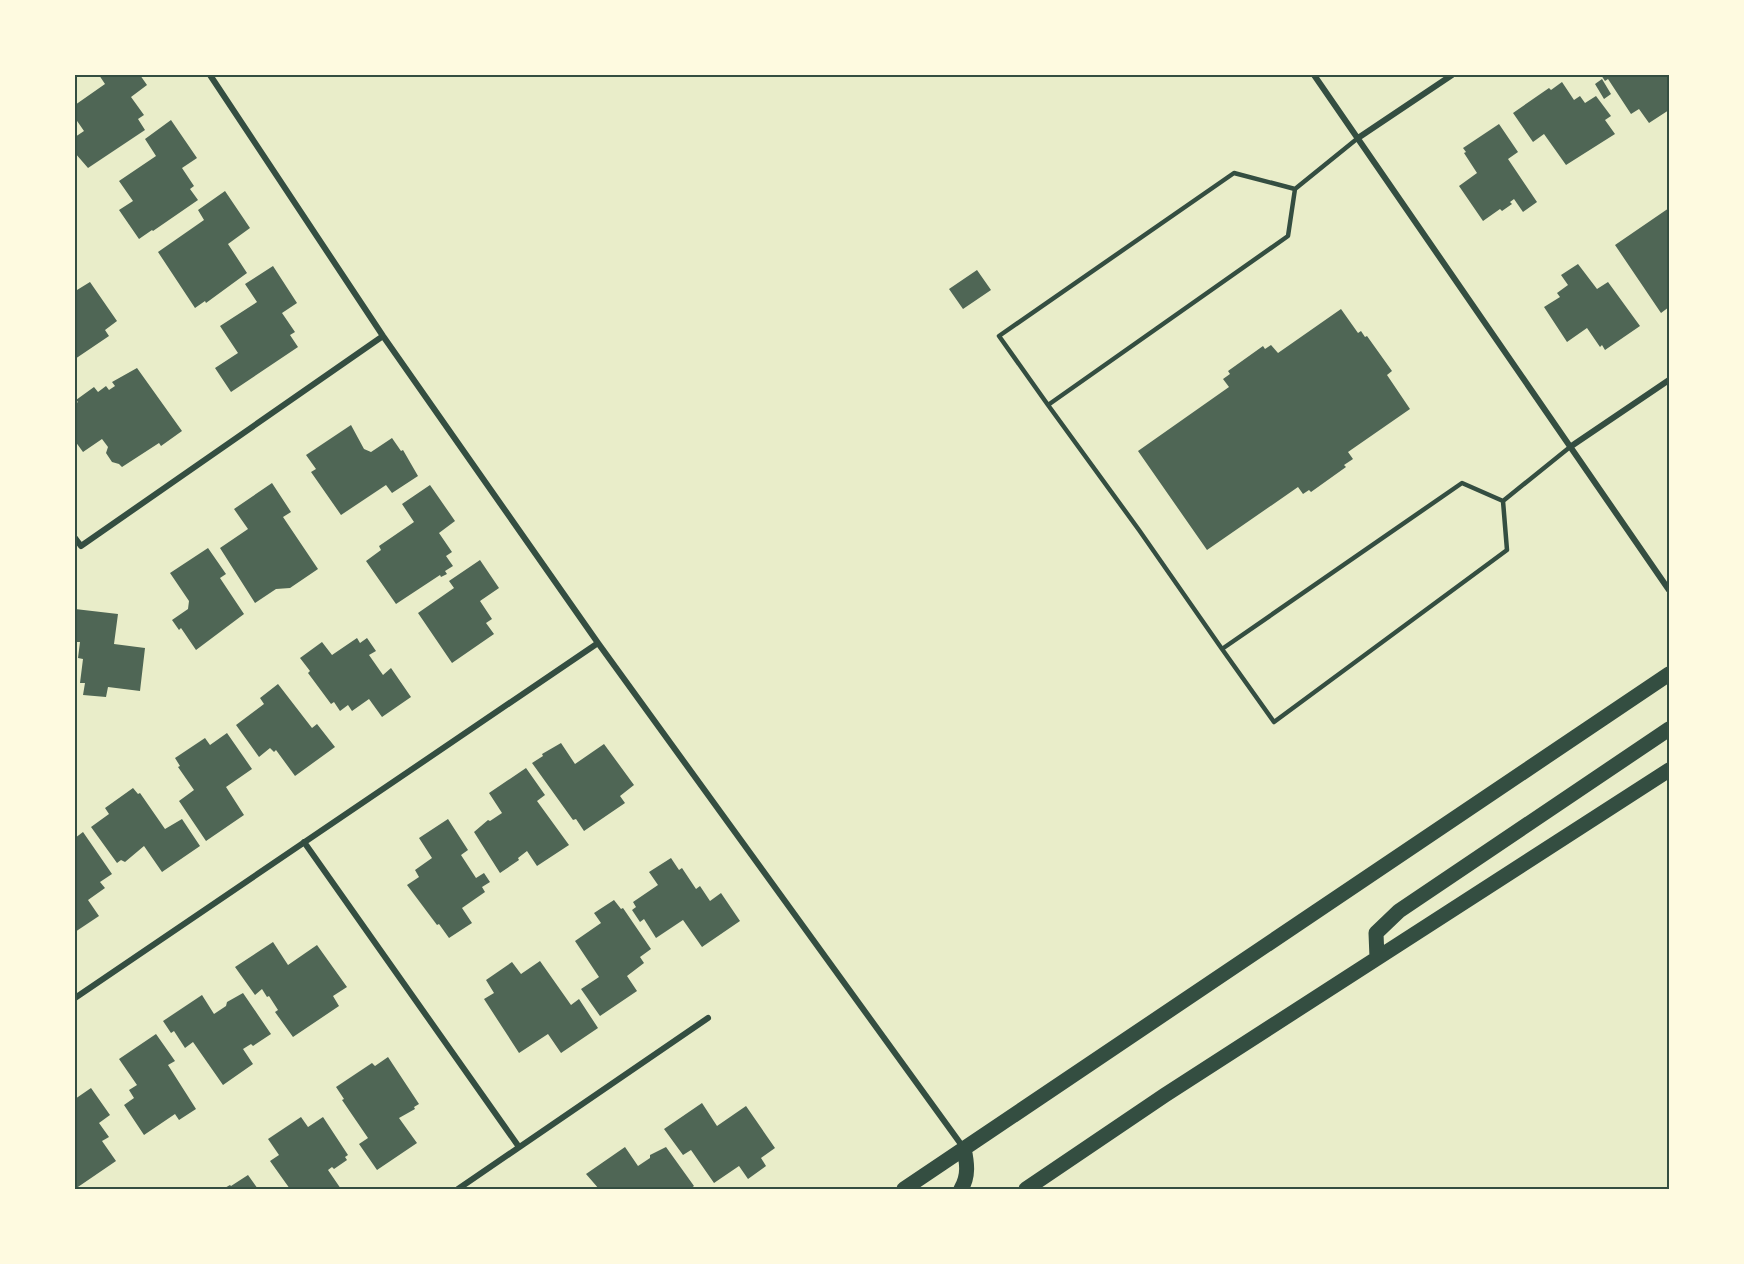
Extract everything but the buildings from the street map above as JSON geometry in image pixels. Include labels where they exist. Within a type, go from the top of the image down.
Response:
[{"type":"main road","points":[[904,1189],[1669,674]]},
{"type":"main road","points":[[1377,958],[1376,933],[1399,911],[1669,729]]},
{"type":"main road","points":[[1026,1189],[1165,1095],[1669,770]]},
{"type":"main road","points":[[961,1189],[968,1167],[964,1148]]},
{"type":"street","points":[[210,75],[383,336],[598,643],[964,1148]]},
{"type":"street","points":[[1314,75],[1669,590]]},
{"type":"street","points":[[1358,138],[1452,75]]},
{"type":"street","points":[[75,538],[81,546],[383,336]]},
{"type":"street","points":[[1570,447],[1669,380]]},
{"type":"street","points":[[75,998],[598,643]]},
{"type":"street","points":[[304,842],[519,1147]]},
{"type":"street","points":[[458,1189],[708,1018]]},
{"type":"lane","points":[[1048,405],[1288,236],[1295,189],[1358,138]]},
{"type":"lane","points":[[1295,189],[1234,173],[999,336],[1274,722],[1508,550],[1503,501]]},
{"type":"lane","points":[[1503,501],[1570,447]]},
{"type":"lane","points":[[1221,649],[1462,483],[1503,501]]}]
